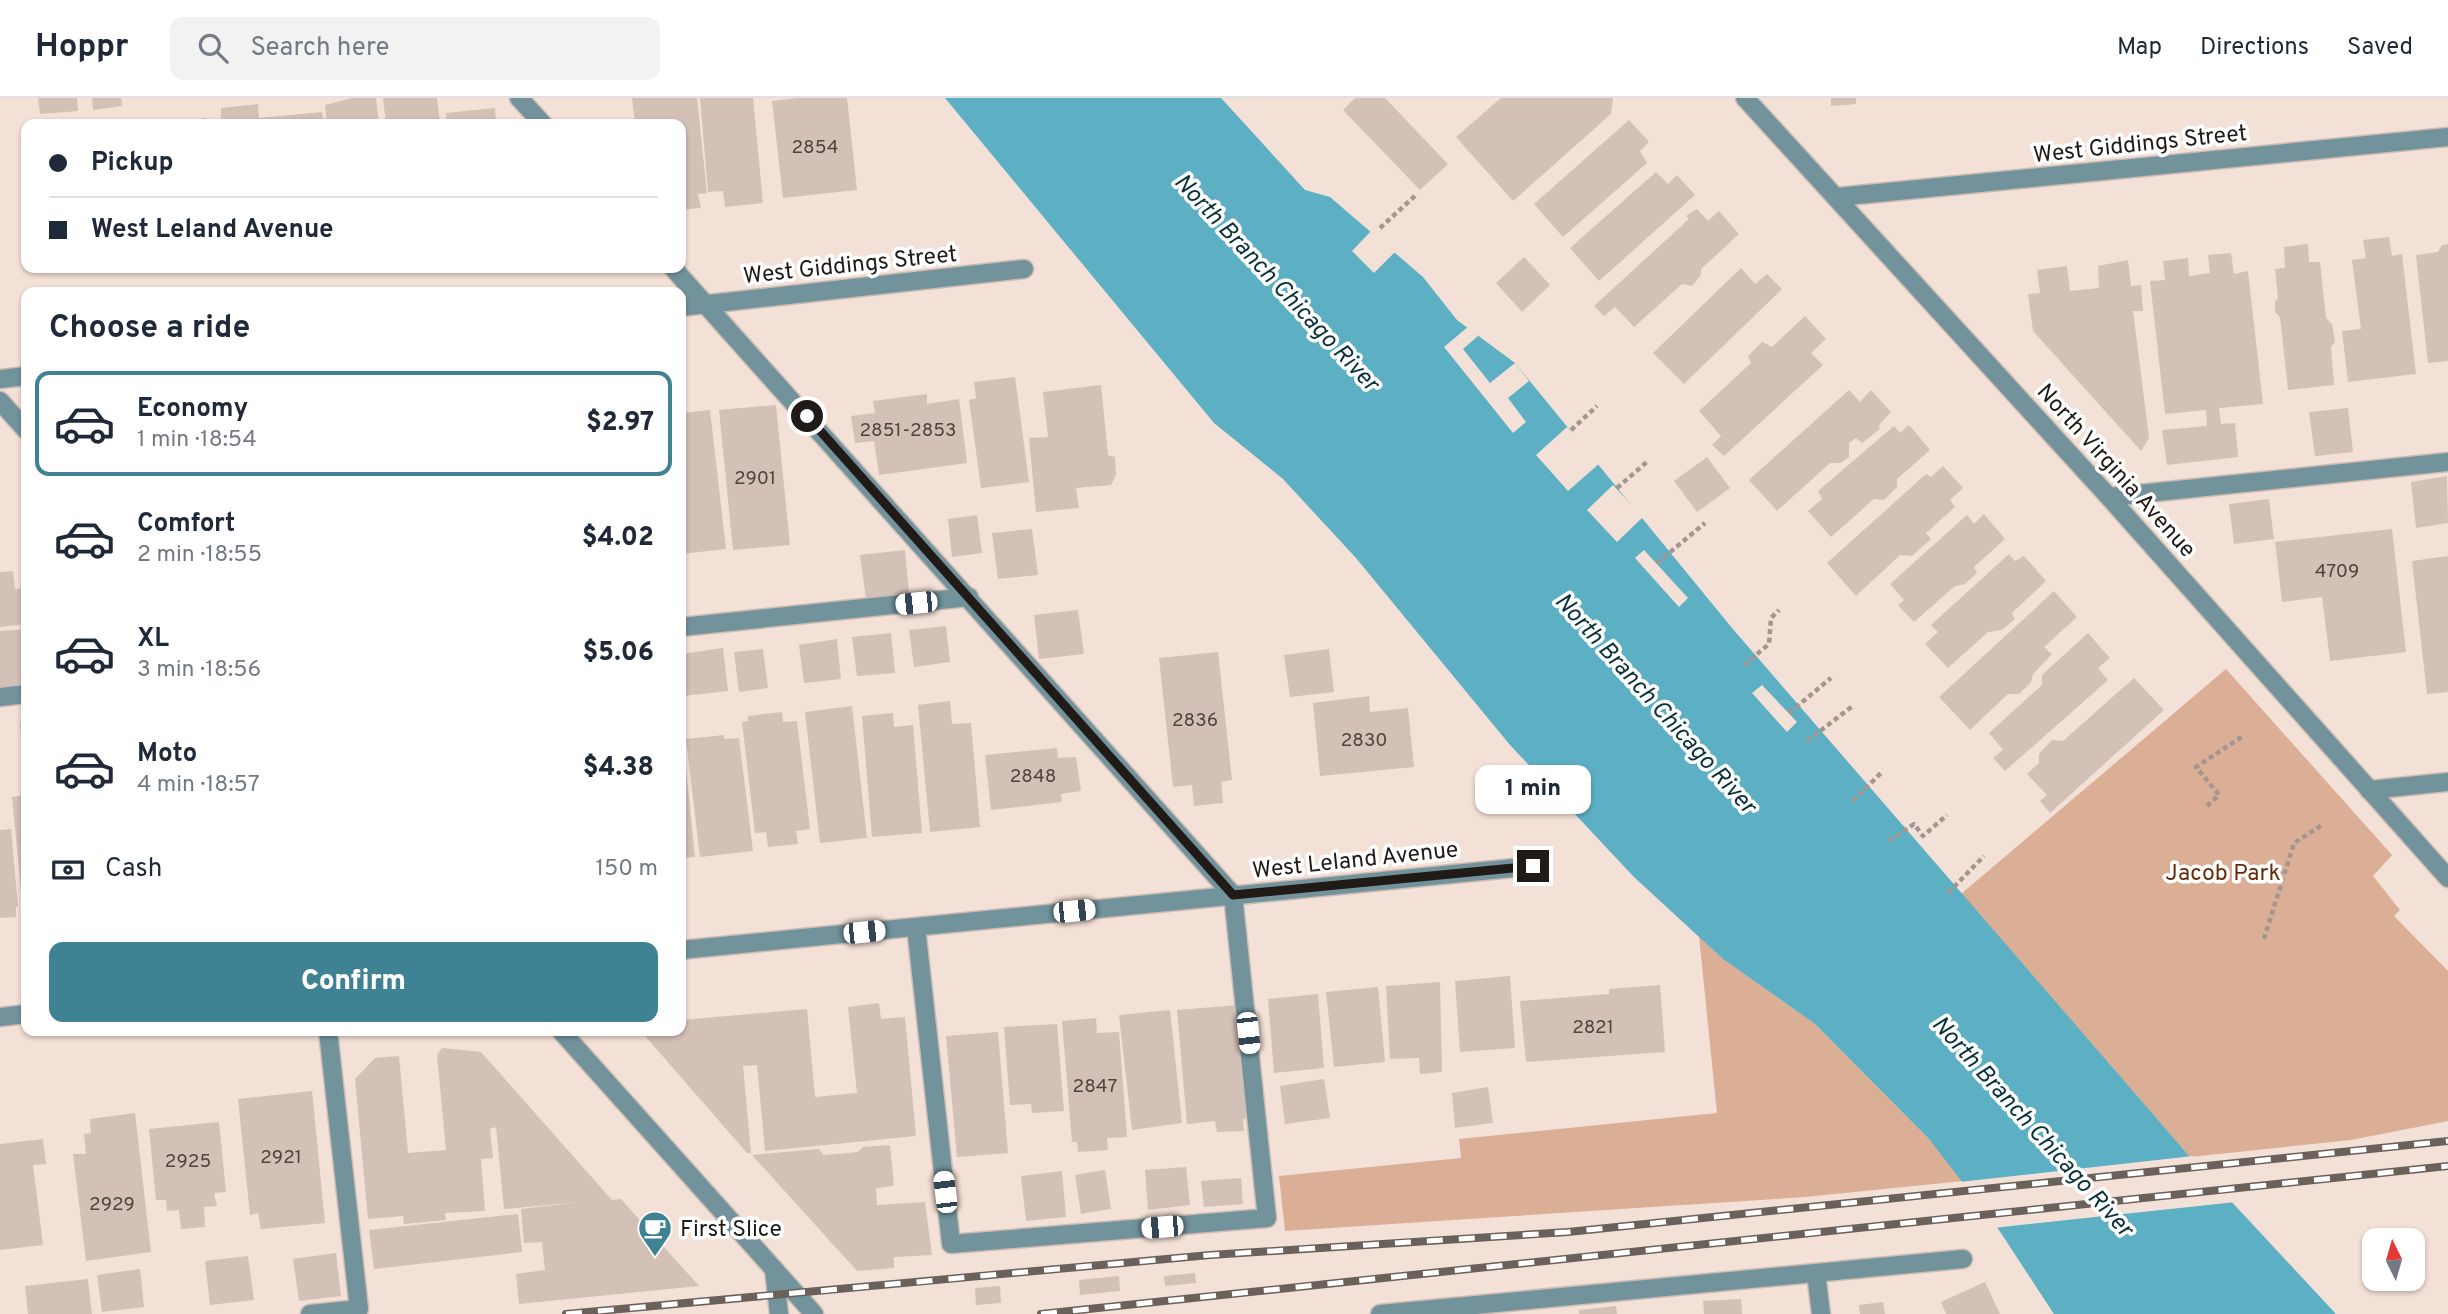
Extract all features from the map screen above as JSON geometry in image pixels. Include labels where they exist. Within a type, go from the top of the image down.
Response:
[{"type":"street","points":[[519,98],[538,119]]},
{"type":"street","name":"North Virginia Avenue","points":[[1745,98],[2109,497],[2448,878]]},
{"type":"street","name":"West Giddings Street","points":[[1837,197],[2448,137]]},
{"type":"street","name":"West Giddings Street","points":[[686,306],[1024,269]]},
{"type":"street","points":[[678,273],[1233,895],[1267,1218],[951,1244],[916,927]]},
{"type":"street","points":[[0,379],[21,377]]},
{"type":"street","points":[[0,401],[21,424]]},
{"type":"street","points":[[2109,497],[2448,462]]},
{"type":"street","points":[[686,626],[969,597]]},
{"type":"street","points":[[0,697],[21,695]]},
{"type":"street","points":[[2369,790],[2448,782]]},
{"type":"street","name":"West Leland Avenue","points":[[686,950],[1533,866]]},
{"type":"street","points":[[0,1017],[21,1015]]},
{"type":"street","points":[[310,1314],[359,1309],[329,1036]]},
{"type":"street","points":[[565,1036],[814,1314]]},
{"type":"street","points":[[1380,1314],[1963,1259]]},
{"type":"street","points":[[774,1269],[779,1314]]},
{"type":"street","points":[[1816,1273],[1821,1314]]},
{"type":"path","points":[[1380,228],[1417,194]]},
{"type":"path","points":[[1571,430],[1597,406]]},
{"type":"path","points":[[1617,488],[1647,461]]},
{"type":"path","points":[[1657,563],[1705,523]]},
{"type":"path","points":[[1744,665],[1769,644],[1771,618],[1779,610]]},
{"type":"path","points":[[1789,713],[1831,678]]},
{"type":"path","points":[[1807,741],[1854,705]]},
{"type":"path","points":[[2207,806],[2219,795],[2196,767],[2244,736]]},
{"type":"path","points":[[1853,801],[1882,772]]},
{"type":"path","points":[[1889,841],[1914,824],[1923,836],[1947,815]]},
{"type":"path","points":[[2264,939],[2294,843],[2322,825]]},
{"type":"path","points":[[1948,893],[1984,856]]},
{"type":"green space","name":"Jacob Park","points":[[2226,669],[2392,855],[2373,876],[2400,910],[2394,916],[2448,971],[2448,1121],[2351,1140],[2190,1157],[1961,894]]},
{"type":"green space","points":[[1699,936],[1723,959],[1815,1024],[1929,1139],[1963,1181],[1805,1197],[1285,1231],[1279,1176],[1461,1158],[1459,1139],[1717,1113]]},
{"type":"water","name":"North Branch Chicago River","points":[[945,98],[1221,98],[1305,190],[1330,197],[1423,277],[1457,320],[1515,363],[1732,628],[2190,1157],[2336,1314],[2054,1314],[1997,1227],[1929,1139],[1815,1024],[1723,959],[1634,877],[1510,745],[1356,558],[1283,479],[1214,423]]},
{"type":"pier","points":[[1373,229],[1397,250],[1374,273],[1352,251]]},
{"type":"pier","points":[[1469,326],[1478,336],[1463,349],[1490,383],[1515,363],[1529,381],[1508,398],[1526,422],[1513,433],[1444,347]]},
{"type":"pier","points":[[1567,427],[1600,463],[1568,491],[1536,455]]},
{"type":"pier","points":[[1613,485],[1643,517],[1617,542],[1587,510]]},
{"type":"pier","points":[[1644,550],[1688,598],[1679,607],[1635,558]]},
{"type":"pier","points":[[1762,685],[1797,722],[1787,732],[1752,693]]},
{"type":"pier","points":[[2193,1156],[2236,1202],[1993,1228],[1959,1182]]},
{"type":"building","points":[[38,98],[77,98],[78,111],[40,114]]},
{"type":"building","points":[[92,98],[121,98],[122,106],[93,110]]},
{"type":"building","points":[[352,98],[376,98],[378,119],[326,119],[325,105]]},
{"type":"building","points":[[383,98],[437,98],[439,119],[385,119]]},
{"type":"building","points":[[632,98],[697,98],[707,193],[698,194],[701,208],[686,210],[686,119],[634,119]]},
{"type":"building","points":[[700,98],[753,98],[763,203],[725,207],[723,191],[708,192]]},
{"type":"building","points":[[847,98],[857,190],[783,198],[772,101]]},
{"type":"building","points":[[1355,98],[1385,98],[1448,164],[1420,190],[1343,110]]},
{"type":"building","points":[[1501,98],[1613,98],[1611,114],[1513,201],[1456,137]]},
{"type":"building","points":[[1831,98],[1856,98],[1856,104],[1831,106]]},
{"type":"building","points":[[258,104],[259,118],[322,112],[323,119],[221,119],[221,108]]},
{"type":"building","points":[[495,108],[496,119],[447,119],[446,113]]},
{"type":"building","points":[[1629,120],[1649,142],[1640,151],[1647,163],[1563,237],[1534,204]]},
{"type":"building","points":[[1656,172],[1668,184],[1677,175],[1695,195],[1599,281],[1570,248]]},
{"type":"building","points":[[1697,209],[1708,221],[1719,211],[1739,234],[1701,269],[1701,275],[1692,286],[1682,284],[1634,327],[1615,307],[1604,316],[1594,306],[1689,219],[1686,216]]},
{"type":"building","points":[[2389,237],[2392,256],[2402,254],[2416,374],[2348,382],[2342,331],[2361,329],[2352,260],[2366,258],[2363,240]]},
{"type":"building","points":[[2308,244],[2309,262],[2320,262],[2326,318],[2332,324],[2335,342],[2331,347],[2334,385],[2288,390],[2280,317],[2275,312],[2278,298],[2275,269],[2285,268],[2284,247]]},
{"type":"building","points":[[2448,244],[2448,361],[2428,363],[2416,255],[2438,252],[2442,245]]},
{"type":"building","points":[[2231,253],[2234,274],[2248,271],[2263,404],[2219,408],[2221,424],[2235,423],[2238,457],[2167,465],[2162,430],[2207,426],[2206,410],[2165,414],[2150,281],[2165,280],[2163,261],[2188,258],[2189,276],[2210,273],[2208,255]]},
{"type":"building","points":[[1524,257],[1550,285],[1522,312],[1496,283]]},
{"type":"building","points":[[2128,260],[2131,286],[2141,285],[2143,311],[2133,311],[2149,438],[2141,451],[2033,331],[2028,294],[2040,293],[2037,270],[2067,266],[2070,291],[2099,288],[2098,266]]},
{"type":"building","points":[[1741,268],[1755,284],[1767,274],[1782,289],[1684,384],[1653,353]]},
{"type":"building","points":[[1805,316],[1826,339],[1811,353],[1823,365],[1724,456],[1712,445],[1721,436],[1699,411],[1751,363],[1748,356],[1762,342],[1772,347]]},
{"type":"building","points":[[1015,377],[1029,482],[981,488],[969,400],[976,398],[974,382]]},
{"type":"building","points":[[1101,385],[1108,455],[1115,457],[1116,475],[1111,485],[1076,488],[1079,508],[1036,512],[1029,438],[1048,437],[1043,392]]},
{"type":"building","points":[[1849,390],[1860,402],[1871,390],[1891,412],[1879,425],[1880,429],[1862,443],[1856,438],[1849,443],[1849,457],[1841,463],[1830,463],[1777,511],[1749,480]]},
{"type":"building","points":[[927,394],[927,404],[959,399],[967,463],[879,475],[874,441],[855,443],[851,416],[875,413],[873,401]]},
{"type":"building","points":[[776,405],[790,545],[733,550],[719,410]]},
{"type":"building","points":[[2348,408],[2353,452],[2315,456],[2309,412]]},
{"type":"building","points":[[710,410],[726,549],[686,553],[686,412]]},
{"type":"building","points":[[1909,425],[1930,450],[1897,479],[1897,487],[1884,500],[1874,499],[1831,537],[1808,511],[1822,499],[1818,491],[1894,426],[1900,433]]},
{"type":"building","points":[[1707,457],[1730,488],[1697,512],[1674,481]]},
{"type":"building","points":[[1943,466],[1963,488],[1950,500],[1955,507],[1926,533],[1931,539],[1912,556],[1900,555],[1856,596],[1827,563],[1926,474],[1931,477]]},
{"type":"building","points":[[2447,476],[2448,523],[2416,528],[2411,482]]},
{"type":"building","points":[[2269,499],[2274,539],[2234,544],[2229,504]]},
{"type":"building","points":[[1984,514],[2005,539],[1974,567],[1977,573],[1965,584],[1955,586],[1914,622],[1898,605],[1904,600],[1890,584],[1967,515],[1974,524]]},
{"type":"building","points":[[977,515],[982,553],[952,557],[948,519]]},
{"type":"building","points":[[1032,529],[1038,575],[998,579],[992,533]]},
{"type":"building","points":[[2392,529],[2406,652],[2330,661],[2322,597],[2282,602],[2275,542]]},
{"type":"building","points":[[905,550],[909,593],[866,599],[860,555]]},
{"type":"building","points":[[2009,554],[2015,561],[2024,556],[2046,581],[2012,613],[2015,619],[2002,630],[1988,632],[1948,668],[1925,644],[1938,632],[1931,625]]},
{"type":"building","points":[[2448,556],[2448,692],[2427,694],[2412,561]]},
{"type":"building","points":[[13,571],[15,589],[21,588],[21,625],[0,627],[0,572]]},
{"type":"building","points":[[2054,591],[2077,617],[2044,647],[2052,654],[2033,674],[2031,682],[2019,694],[2008,694],[1970,730],[1939,697]]},
{"type":"building","points":[[1078,610],[1084,654],[1039,659],[1034,615]]},
{"type":"building","points":[[946,626],[950,662],[914,667],[909,630]]},
{"type":"building","points":[[21,629],[21,685],[0,687],[0,631]]},
{"type":"building","points":[[891,633],[895,673],[857,676],[852,637]]},
{"type":"building","points":[[2088,633],[2110,658],[2098,668],[2108,680],[2005,771],[1993,758],[2003,750],[1989,733],[2042,685],[2042,675]]},
{"type":"building","points":[[837,639],[841,679],[804,683],[799,645]]},
{"type":"building","points":[[723,648],[728,691],[686,696],[686,653]]},
{"type":"building","points":[[763,649],[768,688],[739,692],[734,652]]},
{"type":"building","points":[[1329,649],[1334,692],[1290,697],[1284,655]]},
{"type":"building","points":[[1218,652],[1232,780],[1221,782],[1223,803],[1194,806],[1192,785],[1173,787],[1159,658]]},
{"type":"building","points":[[2134,678],[2164,710],[2050,813],[2040,801],[2047,795],[2027,774],[2039,763],[2039,754],[2052,740],[2063,741]]},
{"type":"building","points":[[1369,696],[1370,712],[1408,708],[1414,767],[1320,776],[1313,703]]},
{"type":"building","points":[[950,701],[952,724],[971,723],[980,827],[930,832],[918,705]]},
{"type":"building","points":[[852,706],[867,838],[820,843],[805,712]]},
{"type":"building","points":[[782,712],[783,722],[797,721],[810,829],[796,831],[798,844],[768,847],[766,832],[755,833],[742,722],[748,721],[748,716]]},
{"type":"building","points":[[893,713],[894,727],[913,725],[922,833],[872,837],[862,716]]},
{"type":"building","points":[[724,735],[724,739],[739,738],[753,851],[700,857],[686,739]]},
{"type":"building","points":[[1057,748],[1058,758],[1076,757],[1081,791],[1061,794],[1062,802],[991,810],[985,755]]},
{"type":"building","points":[[686,769],[695,857],[686,858]]},
{"type":"building","points":[[21,796],[21,890],[12,797]]},
{"type":"building","points":[[11,829],[18,906],[16,917],[0,918],[0,830]]},
{"type":"building","points":[[1510,976],[1515,1048],[1460,1052],[1455,981]]},
{"type":"building","points":[[1440,982],[1442,1072],[1420,1074],[1419,1058],[1390,1059],[1386,986]]},
{"type":"building","points":[[1660,985],[1665,1052],[1526,1062],[1520,1001],[1609,994],[1609,989]]},
{"type":"building","points":[[1378,987],[1385,1062],[1334,1067],[1326,992]]},
{"type":"building","points":[[1318,994],[1324,1068],[1274,1073],[1268,999]]},
{"type":"building","points":[[879,1003],[881,1019],[905,1017],[916,1136],[765,1151],[757,1065],[743,1066],[751,1153],[747,1153],[646,1037],[686,1036],[686,1020],[807,1009],[815,1097],[857,1093],[848,1007]]},
{"type":"building","points":[[1238,1005],[1247,1118],[1243,1119],[1244,1131],[1217,1132],[1215,1121],[1187,1124],[1177,1010]]},
{"type":"building","points":[[1170,1010],[1182,1123],[1132,1130],[1119,1015]]},
{"type":"building","points":[[1096,1018],[1097,1033],[1119,1032],[1127,1137],[1107,1138],[1108,1150],[1078,1152],[1077,1142],[1072,1142],[1062,1021]]},
{"type":"building","points":[[1057,1024],[1064,1111],[1032,1113],[1031,1104],[1010,1105],[1004,1027]]},
{"type":"building","points":[[998,1032],[1008,1153],[957,1157],[946,1036]]},
{"type":"building","points":[[442,1048],[481,1052],[612,1200],[621,1199],[699,1286],[519,1304],[516,1274],[545,1270],[542,1242],[524,1243],[521,1209],[579,1202],[504,1209],[496,1127],[490,1129],[493,1158],[481,1159],[485,1211],[445,1213],[446,1220],[404,1224],[403,1216],[368,1219],[355,1079],[375,1058],[399,1056],[408,1153],[446,1150],[437,1055]]},
{"type":"building","points":[[1324,1079],[1330,1118],[1285,1124],[1280,1086]]},
{"type":"building","points":[[1488,1087],[1493,1123],[1455,1128],[1452,1093]]},
{"type":"building","points":[[312,1091],[325,1223],[261,1229],[258,1213],[250,1215],[238,1099]]},
{"type":"building","points":[[135,1113],[151,1252],[86,1261],[73,1154],[86,1154],[84,1134],[91,1133],[90,1119]]},
{"type":"building","points":[[219,1122],[226,1192],[214,1193],[217,1206],[204,1207],[205,1227],[181,1229],[179,1210],[167,1211],[166,1200],[156,1200],[149,1129]]},
{"type":"building","points":[[43,1139],[46,1164],[33,1165],[43,1245],[0,1250],[0,1144]]},
{"type":"building","points":[[890,1145],[894,1186],[876,1188],[877,1205],[925,1202],[932,1255],[894,1257],[894,1268],[857,1271],[752,1155],[819,1149],[824,1155],[858,1152],[863,1147]]},
{"type":"building","points":[[1186,1167],[1190,1205],[1148,1210],[1145,1170]]},
{"type":"building","points":[[1105,1170],[1111,1209],[1081,1214],[1075,1175]]},
{"type":"building","points":[[1062,1171],[1066,1217],[1026,1221],[1021,1176]]},
{"type":"building","points":[[1241,1178],[1243,1204],[1204,1207],[1201,1181]]},
{"type":"building","points":[[518,1214],[522,1252],[374,1269],[369,1230]]},
{"type":"building","points":[[336,1253],[341,1296],[299,1301],[293,1259]]},
{"type":"building","points":[[248,1256],[254,1300],[210,1305],[205,1261]]},
{"type":"building","points":[[140,1269],[144,1307],[102,1312],[97,1275]]},
{"type":"building","points":[[1195,1273],[1196,1283],[1165,1286],[1164,1276]]},
{"type":"building","points":[[1119,1276],[1120,1291],[1080,1295],[1079,1280]]},
{"type":"building","points":[[88,1279],[92,1314],[28,1314],[25,1286]]},
{"type":"building","points":[[1985,1282],[2000,1314],[1946,1314],[1941,1302]]},
{"type":"building","points":[[1000,1286],[1001,1303],[976,1305],[975,1288]]},
{"type":"building","points":[[1741,1299],[1742,1314],[1704,1314],[1703,1301]]},
{"type":"building","points":[[1883,1302],[1885,1314],[1860,1314],[1859,1305]]},
{"type":"building","points":[[1616,1306],[1617,1314],[1579,1314],[1579,1310]]},
{"type":"railway","points":[[566,1314],[1210,1255],[1568,1232],[2448,1141]]},
{"type":"railway","points":[[1041,1314],[2448,1166]]},
{"type":"place","name":"First Slice","points":[[655,1258]]},
{"type":"route","points":[[807,416],[1233,895],[1533,866]]}]
